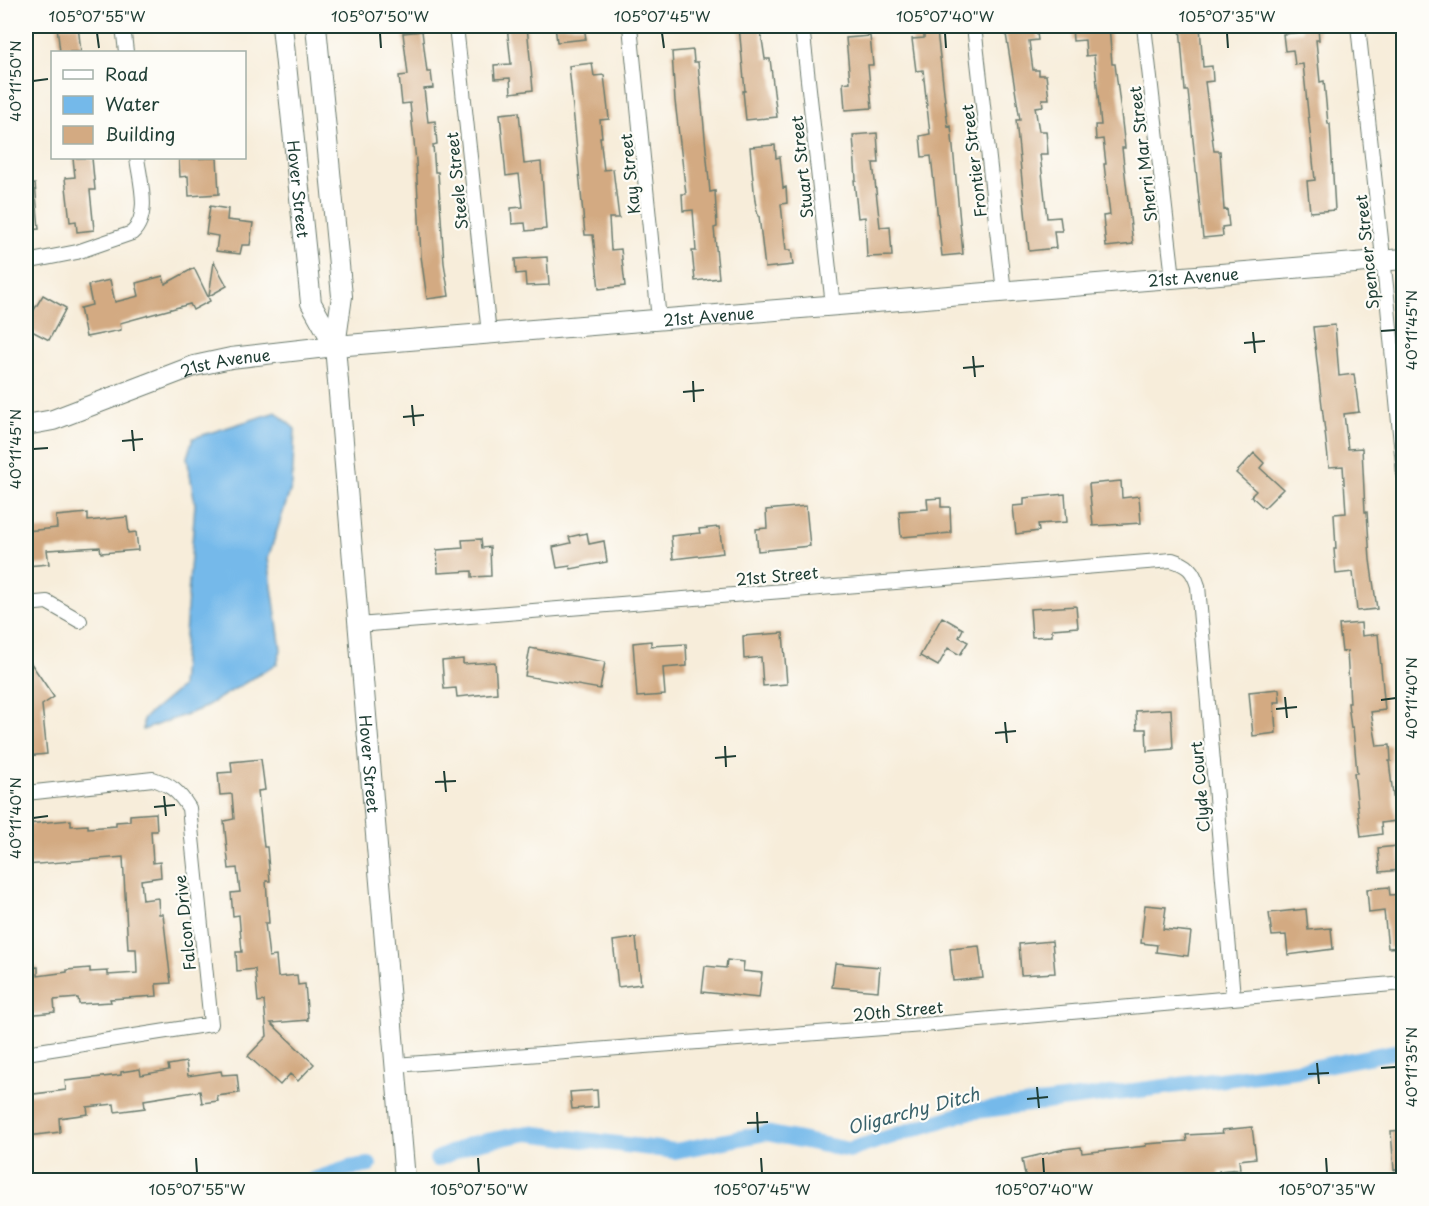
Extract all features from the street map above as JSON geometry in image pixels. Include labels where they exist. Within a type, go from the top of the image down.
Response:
[{"type":"main road","name":"Hover Street","points":[[282,26],[311,303],[335,346]]},
{"type":"main road","name":"Hover Street","points":[[315,26],[342,296],[335,346],[405,1180]]},
{"type":"main road","name":"21st Avenue","points":[[26,425],[53,420],[194,366],[231,358],[335,346],[1404,260]]},
{"type":"street","points":[[123,26],[126,51]]},
{"type":"street","name":"Steele Street","points":[[456,26],[489,334]]},
{"type":"street","name":"Kay Street","points":[[630,26],[659,320]]},
{"type":"street","name":"Stuart Street","points":[[802,26],[833,306]]},
{"type":"street","name":"Frontier Street","points":[[974,26],[1004,292]]},
{"type":"street","name":"Sherri Mar Street","points":[[1144,26],[1173,278]]},
{"type":"street","name":"Spencer Street","points":[[1358,26],[1384,261],[1404,475]]},
{"type":"street","points":[[26,262],[77,252],[132,233],[138,227],[143,214],[137,159]]},
{"type":"street","name":"21st Street","points":[[358,625],[1172,560],[1187,565],[1194,574]]},
{"type":"street","name":"Clyde Court","points":[[1194,574],[1198,586],[1233,998]]},
{"type":"street","points":[[26,604],[47,602],[80,621]]},
{"type":"street","name":"Falcon Drive","points":[[26,793],[153,779],[169,784],[180,793],[189,808],[211,1024],[26,1053]]},
{"type":"street","name":"20th Street","points":[[394,1065],[923,1025],[1404,983]]},
{"type":"water","points":[[276,412],[295,429],[292,485],[268,558],[281,650],[277,664],[201,709],[143,730],[143,719],[181,687],[195,504],[187,457],[193,438]]},
{"type":"building","points":[[57,26],[78,26],[81,51],[60,51]]},
{"type":"building","points":[[507,26],[527,26],[533,90],[511,93],[510,78],[495,79],[494,65],[511,64]]},
{"type":"building","points":[[555,26],[584,26],[586,39],[557,42]]},
{"type":"building","points":[[739,26],[760,26],[765,59],[770,59],[777,117],[746,120]]},
{"type":"building","points":[[1036,26],[1038,40],[1029,41],[1033,70],[1039,70],[1039,75],[1046,75],[1049,99],[1042,99],[1043,106],[1035,107],[1039,131],[1046,131],[1048,154],[1040,154],[1047,218],[1060,217],[1062,231],[1054,231],[1056,248],[1029,251],[1016,120],[1020,120],[1005,28]]},
{"type":"building","points":[[1072,26],[1109,26],[1112,64],[1115,64],[1125,148],[1122,148],[1133,244],[1106,247],[1103,216],[1110,215],[1103,139],[1096,140],[1095,125],[1101,125],[1094,55],[1086,56],[1085,40],[1073,41]]},
{"type":"building","points":[[1180,26],[1200,26],[1203,67],[1212,66],[1213,81],[1205,82],[1214,151],[1220,151],[1224,210],[1227,209],[1229,226],[1222,227],[1223,236],[1203,238],[1188,91],[1185,91]]},
{"type":"building","points":[[1318,26],[1319,40],[1316,40],[1320,82],[1324,81],[1328,124],[1330,124],[1335,210],[1310,212],[1307,181],[1315,180],[1303,64],[1295,65],[1293,50],[1285,51],[1283,34],[1302,32],[1302,27]]},
{"type":"building","points":[[422,31],[427,72],[431,72],[433,88],[424,89],[428,122],[435,121],[437,144],[433,145],[435,172],[438,172],[444,263],[449,296],[427,299],[421,256],[416,161],[410,103],[402,104],[399,76],[408,75],[403,33]]},
{"type":"building","points":[[937,31],[948,127],[951,126],[963,254],[942,256],[931,156],[922,157],[920,136],[930,134],[923,70],[916,71],[912,39],[924,38],[924,32]]},
{"type":"building","points":[[870,36],[873,65],[868,65],[872,108],[845,110],[843,83],[850,82],[846,38]]},
{"type":"building","points":[[693,50],[694,62],[698,62],[710,192],[715,191],[717,227],[714,228],[719,278],[695,281],[692,251],[696,251],[693,210],[683,211],[682,194],[686,194],[675,101],[672,52]]},
{"type":"building","points":[[592,63],[594,76],[604,75],[609,119],[600,120],[602,137],[600,137],[604,170],[613,169],[619,218],[609,218],[611,250],[621,249],[625,286],[599,289],[593,235],[585,235],[569,66]]},
{"type":"building","points":[[519,112],[524,164],[541,162],[546,229],[526,231],[525,223],[512,224],[511,208],[523,207],[519,174],[506,176],[500,114]]},
{"type":"building","points":[[877,133],[879,163],[873,163],[880,227],[890,226],[892,256],[867,257],[865,217],[858,218],[853,135]]},
{"type":"building","points":[[775,145],[776,158],[780,157],[783,188],[786,187],[787,203],[781,204],[786,250],[791,250],[793,265],[765,268],[750,147]]},
{"type":"building","points":[[73,159],[92,159],[95,190],[90,190],[94,230],[77,232],[76,221],[70,222],[65,178],[75,177]]},
{"type":"building","points":[[179,159],[217,159],[219,194],[189,196],[188,176],[180,177]]},
{"type":"building","points":[[35,184],[39,229],[26,230],[26,185]]},
{"type":"building","points":[[210,206],[228,209],[227,220],[253,223],[250,245],[242,245],[240,254],[216,251],[218,236],[206,234]]},
{"type":"building","points":[[547,257],[549,285],[526,286],[525,273],[516,274],[515,259]]},
{"type":"building","points":[[214,262],[227,286],[209,296]]},
{"type":"building","points":[[194,268],[210,301],[193,310],[190,304],[120,323],[121,330],[86,337],[80,308],[92,305],[88,285],[110,280],[115,302],[139,296],[136,283],[163,276],[165,284]]},
{"type":"building","points":[[43,295],[66,308],[49,340],[26,328],[26,306],[34,310]]},
{"type":"building","points":[[1335,325],[1339,376],[1354,374],[1359,412],[1344,414],[1348,449],[1362,448],[1365,512],[1367,512],[1370,560],[1377,609],[1357,611],[1353,572],[1336,574],[1334,514],[1346,513],[1343,466],[1329,467],[1313,327]]},
{"type":"building","points":[[1254,453],[1264,463],[1260,468],[1283,489],[1264,508],[1251,496],[1256,491],[1236,473]]},
{"type":"building","points":[[1121,481],[1122,498],[1139,496],[1141,523],[1093,526],[1089,484]]},
{"type":"building","points":[[1065,494],[1067,522],[1038,524],[1039,531],[1016,534],[1013,506],[1024,505],[1024,498]]},
{"type":"building","points":[[941,498],[941,507],[950,507],[951,533],[901,537],[899,511],[928,509],[927,499]]},
{"type":"building","points":[[806,506],[810,546],[758,551],[756,529],[767,528],[766,510]]},
{"type":"building","points":[[88,513],[88,521],[127,517],[129,533],[136,532],[138,550],[101,553],[100,547],[47,550],[49,564],[26,566],[26,531],[57,528],[56,516]]},
{"type":"building","points":[[719,527],[723,553],[673,559],[671,536],[700,533],[699,529]]},
{"type":"building","points":[[587,533],[589,544],[604,541],[607,562],[571,569],[570,566],[557,568],[553,547],[571,543],[569,537]]},
{"type":"building","points":[[481,539],[482,548],[490,547],[491,576],[472,577],[472,571],[438,573],[437,550],[463,548],[462,540]]},
{"type":"building","points":[[1076,606],[1078,627],[1052,629],[1052,636],[1032,637],[1030,609]]},
{"type":"building","points":[[942,617],[963,629],[959,637],[968,642],[960,655],[948,648],[938,666],[920,656]]},
{"type":"building","points":[[1361,623],[1362,636],[1378,634],[1385,710],[1371,712],[1377,746],[1390,745],[1391,761],[1389,761],[1396,821],[1381,823],[1382,834],[1361,837],[1354,773],[1357,773],[1353,727],[1351,728],[1348,703],[1350,703],[1347,651],[1342,652],[1339,625]]},
{"type":"building","points":[[783,633],[787,684],[763,686],[761,657],[744,659],[743,636]]},
{"type":"building","points":[[651,641],[651,646],[686,644],[687,666],[663,668],[665,695],[637,697],[633,643]]},
{"type":"building","points":[[530,648],[605,662],[600,689],[525,676]]},
{"type":"building","points":[[26,656],[54,697],[42,705],[47,754],[26,756]]},
{"type":"building","points":[[463,659],[463,664],[495,662],[497,693],[457,697],[456,688],[444,689],[442,661]]},
{"type":"building","points":[[1279,689],[1280,702],[1274,702],[1276,733],[1253,736],[1249,692]]},
{"type":"building","points":[[1171,709],[1173,749],[1147,751],[1146,729],[1137,729],[1136,711]]},
{"type":"building","points":[[261,759],[265,790],[258,791],[270,881],[266,881],[269,923],[265,923],[269,957],[276,956],[278,977],[297,975],[298,985],[305,984],[308,1020],[271,1023],[314,1064],[298,1081],[290,1074],[280,1085],[248,1056],[267,1036],[264,1001],[258,1002],[255,969],[237,971],[236,952],[242,952],[239,915],[233,916],[231,893],[240,892],[237,868],[229,869],[224,821],[234,819],[232,794],[220,795],[218,773],[232,772],[231,762]]},
{"type":"building","points":[[156,813],[157,831],[151,831],[153,863],[160,862],[161,877],[141,880],[143,900],[158,898],[159,914],[163,914],[171,983],[156,984],[157,996],[110,999],[111,1002],[79,1004],[78,998],[54,1000],[55,1012],[26,1015],[26,968],[38,967],[38,976],[90,968],[90,972],[108,971],[108,975],[137,973],[136,949],[128,949],[123,857],[26,865],[26,824],[71,820],[71,826],[88,825],[88,828],[116,826],[116,822],[130,821],[130,815]]},
{"type":"building","points":[[1398,846],[1401,870],[1380,872],[1378,848]]},
{"type":"building","points":[[1389,887],[1390,895],[1404,894],[1404,947],[1388,948],[1384,911],[1369,913],[1367,889]]},
{"type":"building","points":[[1145,905],[1166,907],[1163,929],[1191,932],[1188,956],[1156,952],[1157,945],[1141,943]]},
{"type":"building","points":[[1306,909],[1308,930],[1331,928],[1333,949],[1288,955],[1286,935],[1272,936],[1269,913]]},
{"type":"building","points":[[636,938],[641,984],[618,987],[613,941]]},
{"type":"building","points":[[1052,941],[1055,973],[1021,975],[1019,944]]},
{"type":"building","points":[[979,946],[983,978],[953,981],[950,949]]},
{"type":"building","points":[[727,960],[744,962],[743,971],[762,973],[759,998],[702,992],[705,966],[726,968]]},
{"type":"building","points":[[835,963],[880,967],[878,991],[832,987]]},
{"type":"building","points":[[186,1062],[188,1076],[221,1071],[222,1075],[237,1074],[239,1093],[217,1096],[218,1101],[202,1103],[200,1091],[144,1100],[145,1108],[115,1112],[114,1104],[87,1107],[88,1114],[59,1118],[60,1132],[28,1136],[26,1095],[66,1090],[65,1081],[121,1075],[121,1072],[140,1069],[141,1075],[169,1070],[168,1065]]},
{"type":"building","points":[[597,1090],[598,1107],[572,1109],[570,1092]]},
{"type":"building","points":[[1252,1127],[1256,1158],[1239,1160],[1240,1169],[1219,1171],[1220,1178],[1189,1180],[1189,1173],[1139,1176],[1139,1179],[1026,1180],[1022,1159],[1081,1147],[1082,1153],[1187,1141],[1186,1135],[1223,1133],[1222,1130]]},
{"type":"building","points":[[1404,1130],[1404,1169],[1394,1170],[1391,1131]]},
{"type":"waterway","name":"Oligarchy Ditch","points":[[437,1159],[471,1144],[528,1133],[675,1151],[766,1133],[849,1150],[968,1112],[1305,1069],[1404,1050]]},
{"type":"waterway","name":"Oligarchy Ditch","points":[[313,1180],[349,1168],[369,1165]]}]
